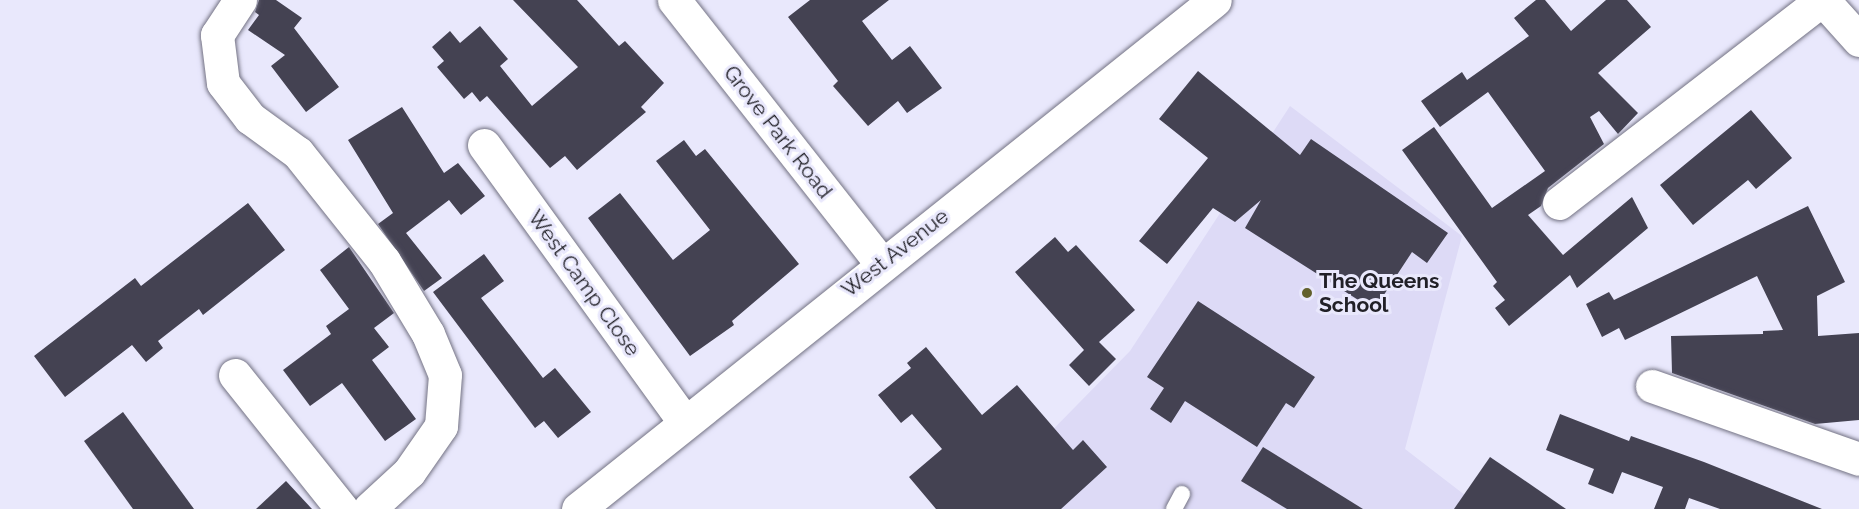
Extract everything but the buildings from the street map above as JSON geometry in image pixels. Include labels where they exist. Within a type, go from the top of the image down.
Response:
[{"type":"street","points":[[240,0],[217,35],[223,83],[250,118],[298,153],[384,261],[428,334],[445,375],[441,426],[409,472],[369,509]]},
{"type":"street","name":"Grove Park Road","points":[[674,0],[882,264]]},
{"type":"street","name":"West Avenue","points":[[578,509],[684,421],[1215,0]]},
{"type":"street","points":[[1558,203],[1822,0],[1859,40]]},
{"type":"street","name":"West Camp Close","points":[[484,145],[684,421]]},
{"type":"street","points":[[235,375],[342,509]]},
{"type":"street","points":[[1652,386],[1859,459]]},
{"type":"lane","points":[[1174,509],[1182,494]]},
{"type":"shaded area","name":"The Queens School","points":[[1290,106],[1462,236],[1405,449],[1483,509],[965,509],[1023,460],[1130,351]]},
{"type":"place","name":"The Queens School","points":[[1307,293]]}]
